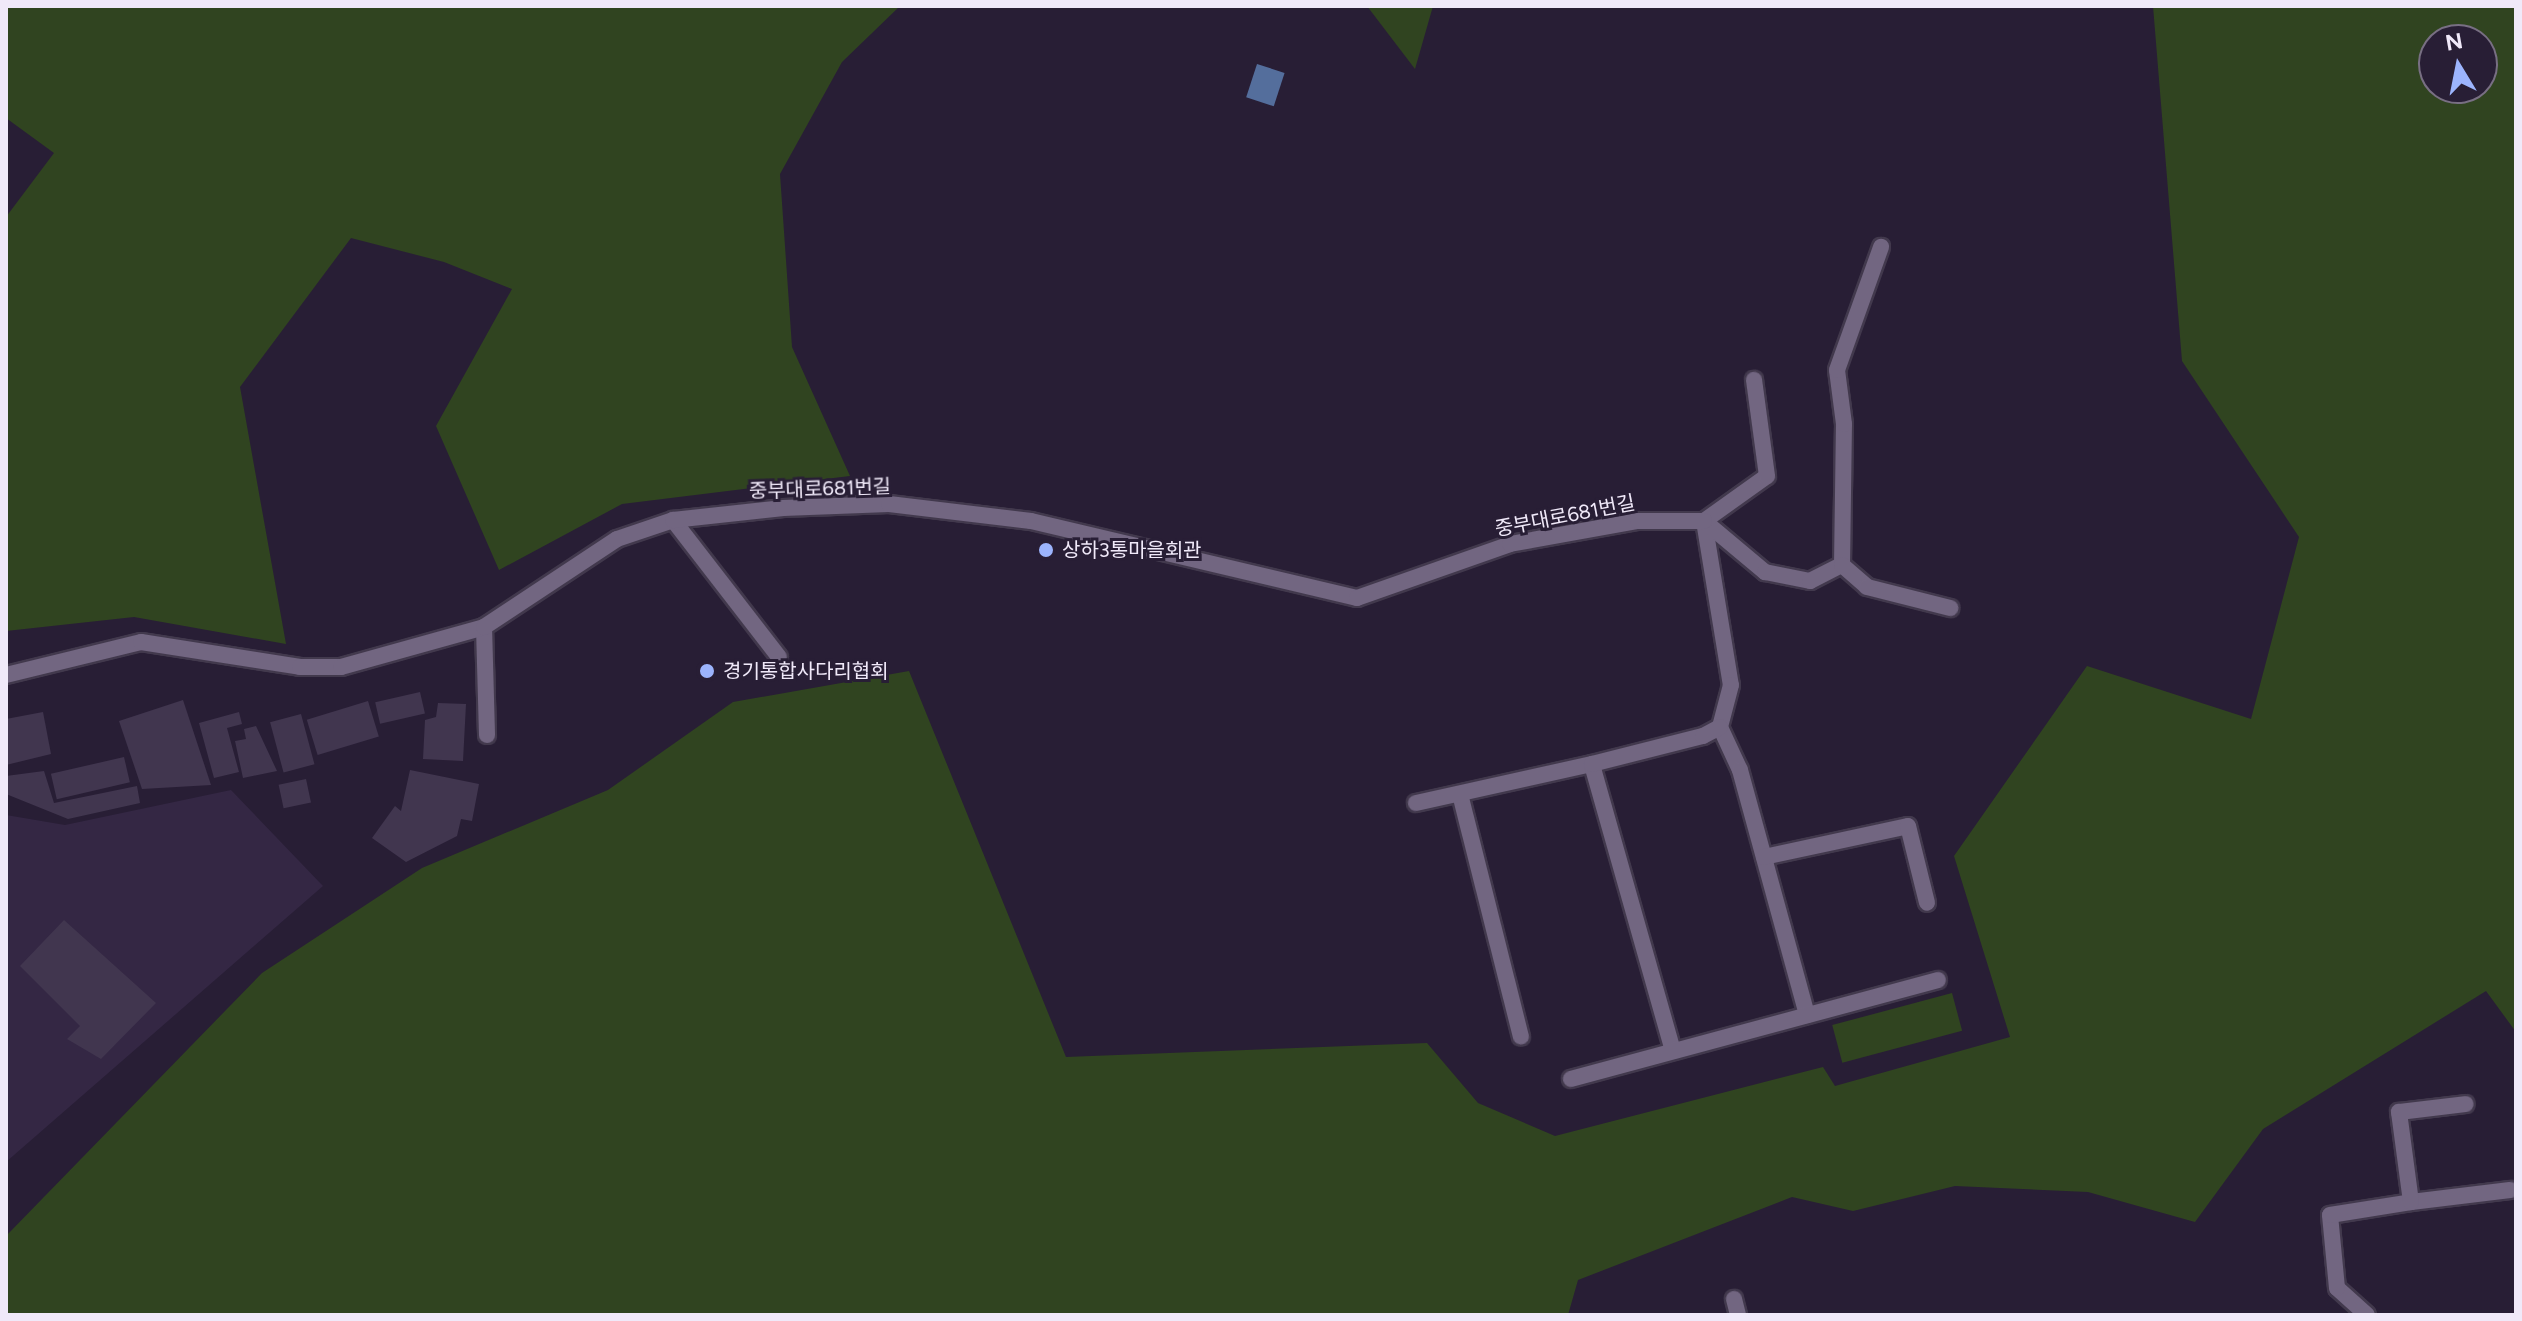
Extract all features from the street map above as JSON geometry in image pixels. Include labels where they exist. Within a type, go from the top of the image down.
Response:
[{"type":"street","points":[[1881,247],[1837,370],[1844,424],[1842,565],[1867,587],[1950,608]]},
{"type":"street","points":[[1704,521],[1767,476],[1754,380]]},
{"type":"street","name":"중부대로681번길","points":[[6,675],[141,642],[300,667],[341,667],[484,627],[617,539],[673,520],[783,508],[921,508],[1031,521],[1357,598],[1510,544],[1638,521],[1704,521]]},
{"type":"street","points":[[673,520],[779,657]]},
{"type":"street","points":[[1704,521],[1765,572],[1810,581],[1842,565]]},
{"type":"street","points":[[1704,521],[1731,685],[1720,727],[1740,770],[1807,1015]]},
{"type":"street","points":[[484,627],[487,735]]},
{"type":"street","points":[[1416,803],[1592,764],[1703,736],[1720,727]]},
{"type":"street","points":[[1592,764],[1673,1051]]},
{"type":"street","points":[[1460,794],[1521,1036]]},
{"type":"street","points":[[1764,857],[1908,826],[1927,903]]},
{"type":"street","points":[[1571,1079],[1938,980]]},
{"type":"street","points":[[2411,1202],[2399,1112],[2466,1104]]},
{"type":"street","points":[[2367,1315],[2337,1288],[2330,1215],[2510,1190]]},
{"type":"shaded area","points":[[231,790],[323,886],[6,1162],[6,815],[65,825]]},
{"type":"green space","points":[[6,6],[900,6],[842,62],[780,174],[792,347],[850,476],[622,504],[499,570],[436,426],[512,289],[444,262],[351,238],[240,387],[286,644],[134,617],[6,631],[6,217],[54,153],[6,118]]},
{"type":"green space","points":[[1367,6],[1433,6],[1415,69]]},
{"type":"green space","points":[[2153,6],[2516,6],[2516,1032],[2486,991],[2263,1129],[2195,1222],[2088,1192],[1955,1186],[1853,1211],[1792,1197],[1578,1280],[1568,1315],[6,1315],[6,1236],[262,973],[422,868],[608,790],[733,702],[909,671],[1066,1057],[1427,1043],[1478,1103],[1555,1136],[1823,1067],[1835,1086],[2010,1037],[1954,856],[2087,666],[2251,719],[2299,537],[2182,361]]},
{"type":"green space","points":[[1952,993],[1962,1031],[1842,1063],[1832,1025]]},
{"type":"water","points":[[1257,64],[1285,73],[1274,106],[1246,97]]},
{"type":"building","points":[[420,692],[425,713],[380,724],[375,702]]},
{"type":"building","points":[[183,700],[211,785],[142,789],[119,721]]},
{"type":"building","points":[[368,701],[379,736],[318,755],[307,720]]},
{"type":"building","points":[[438,703],[466,704],[463,761],[423,759],[425,720],[436,717]]},
{"type":"building","points":[[43,712],[51,754],[6,765],[6,719]]},
{"type":"building","points":[[239,712],[242,724],[227,728],[239,772],[214,778],[199,723]]},
{"type":"building","points":[[301,714],[314,764],[284,773],[270,722]]},
{"type":"building","points":[[256,726],[277,771],[243,778],[235,741],[246,739],[244,729]]},
{"type":"building","points":[[124,757],[130,782],[57,799],[51,774]]},
{"type":"building","points":[[410,770],[479,784],[472,821],[461,819],[457,836],[406,862],[372,838],[395,806],[401,811]]},
{"type":"building","points":[[44,771],[54,803],[137,786],[140,803],[68,819],[6,794],[6,776]]},
{"type":"building","points":[[306,779],[311,802],[284,808],[279,785]]},
{"type":"building","points":[[64,920],[156,1003],[101,1059],[67,1039],[80,1026],[20,966]]},
{"type":"place","name":"상하3통마을회관","points":[[1046,550]]},
{"type":"place","name":"경기통합사다리협회","points":[[707,671]]}]
